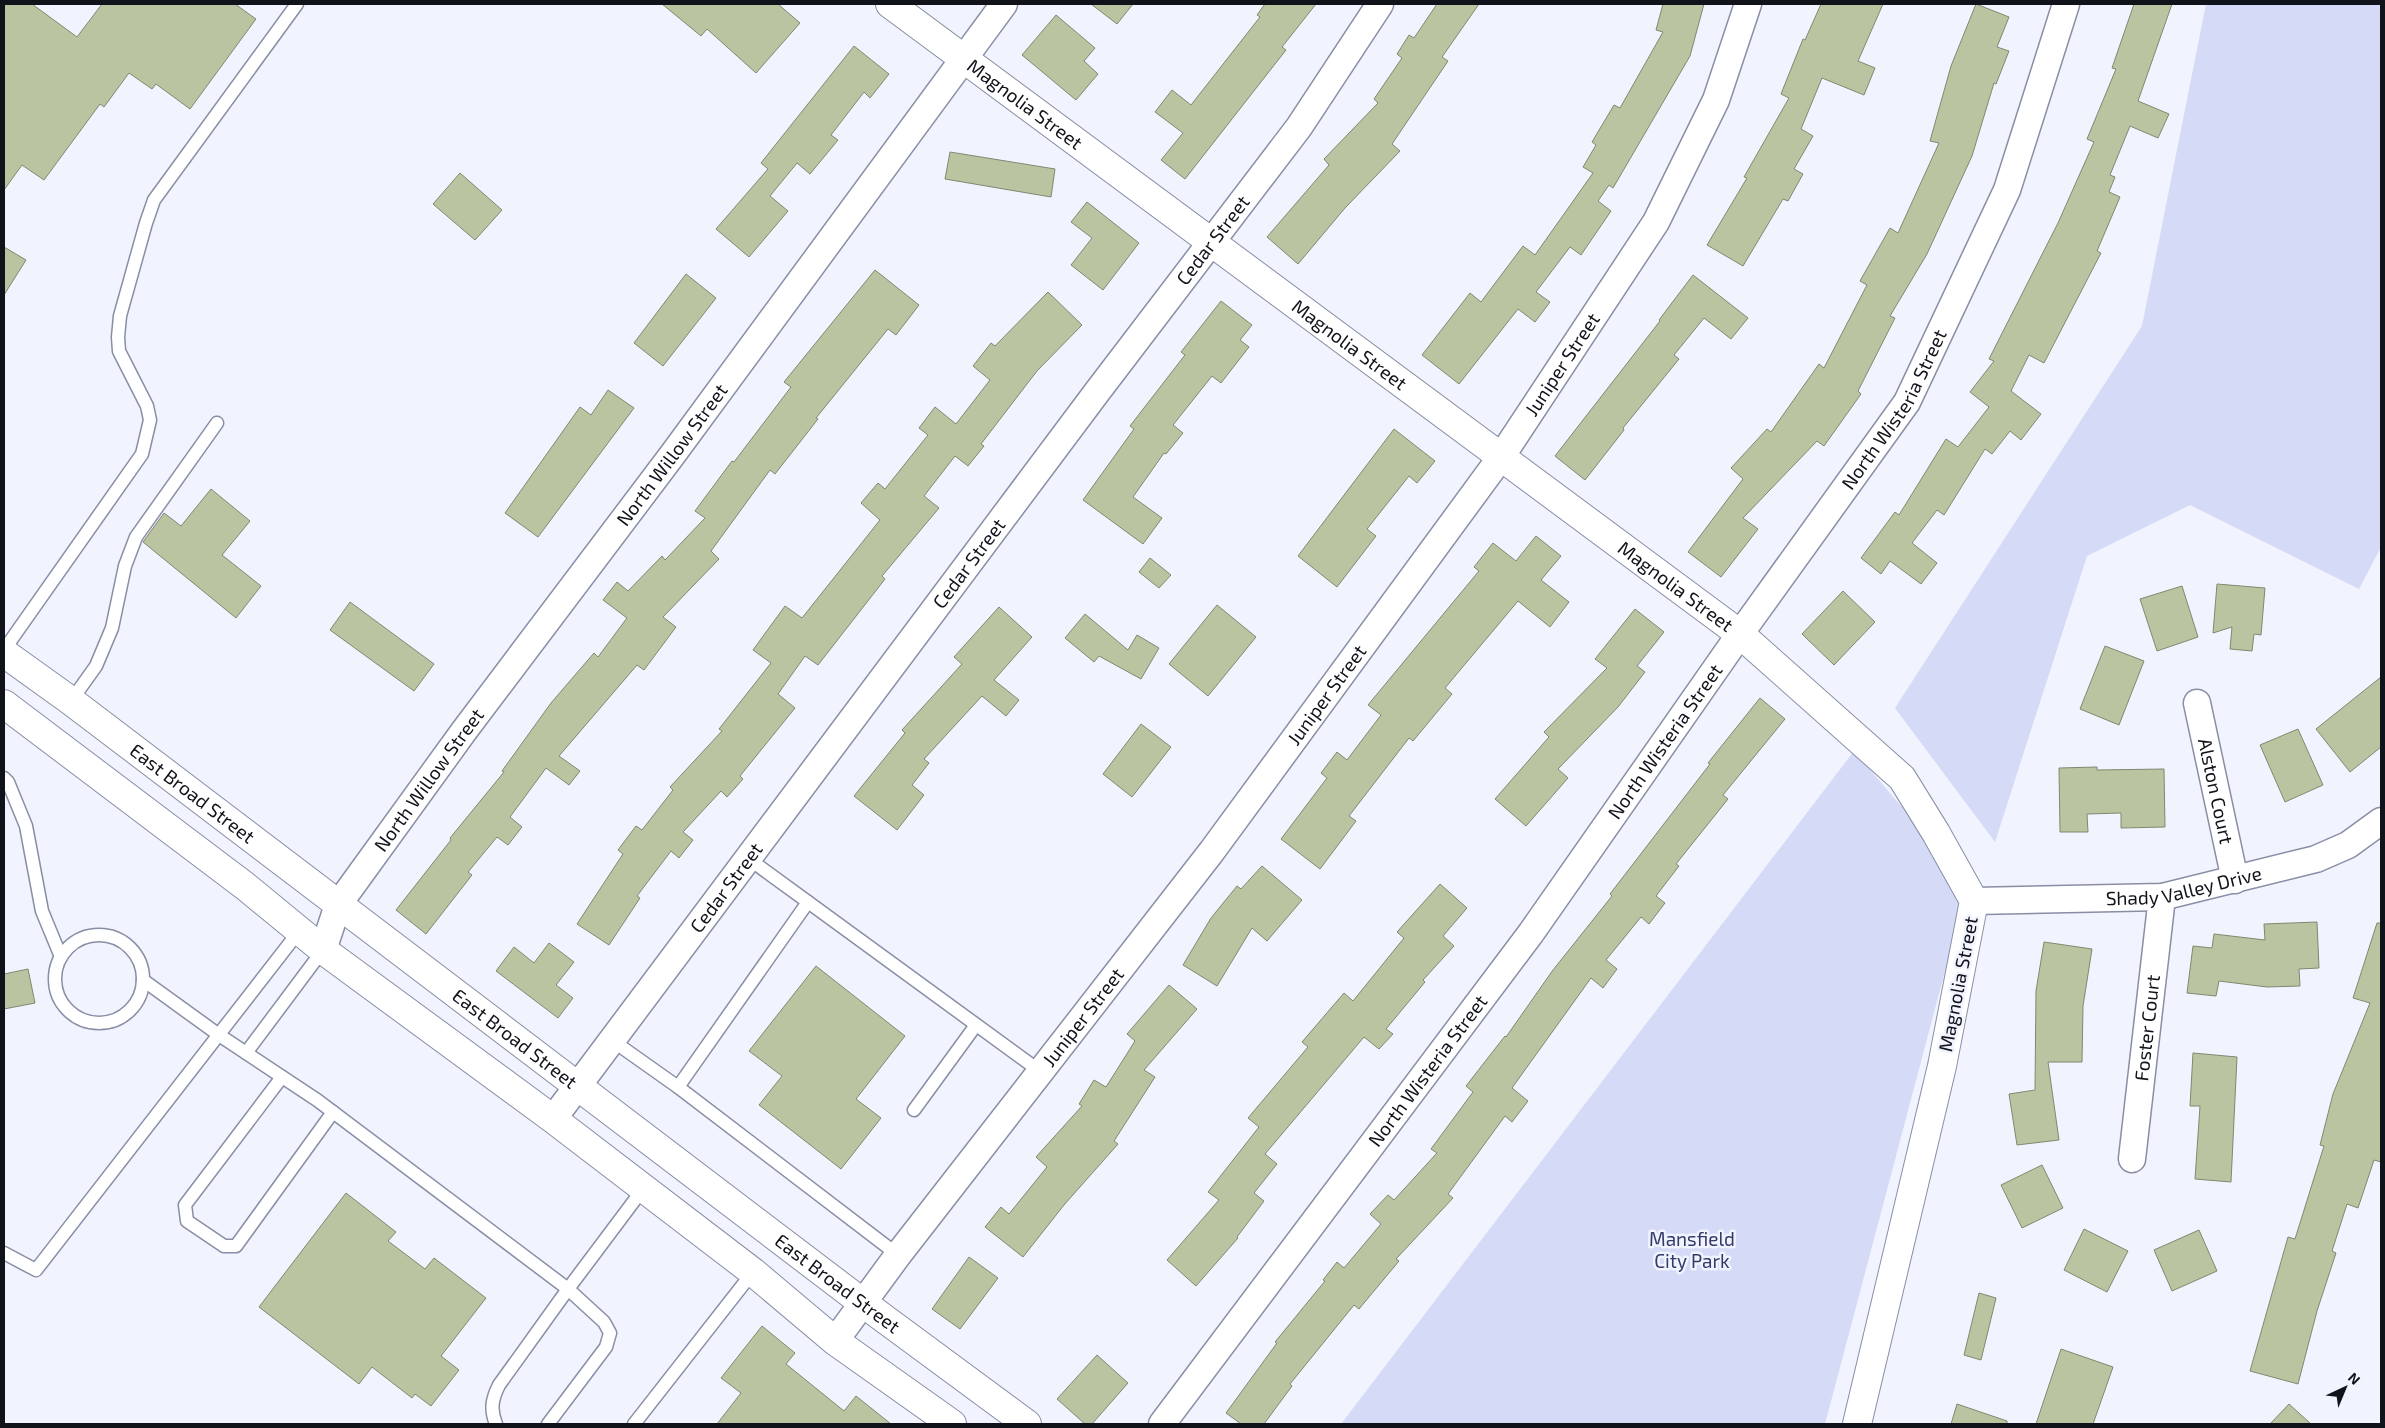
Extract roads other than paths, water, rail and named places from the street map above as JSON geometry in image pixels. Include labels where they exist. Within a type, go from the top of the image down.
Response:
[{"type":"main road","name":"Magnolia Street","points":[[890,4],[1740,634],[1902,778],[1936,833],[1974,901],[1942,1066],[1857,1424]]},
{"type":"main road","name":"East Broad Street","points":[[4,652],[863,1303],[1027,1424]]},
{"type":"main road","points":[[4,704],[245,886],[324,950],[553,1119],[753,1272],[835,1341],[952,1424]]},
{"type":"street","name":"North Willow Street","points":[[324,950],[338,905],[464,731],[679,446],[1004,4]]},
{"type":"street","name":"Cedar Street","points":[[553,1119],[1299,127],[1380,4]]},
{"type":"street","name":"Juniper Street","points":[[835,1341],[898,1255],[1212,851],[1501,457],[1656,222],[1716,100],[1748,4]]},
{"type":"street","name":"North Wisteria Street","points":[[1162,1424],[1531,933],[1740,634],[1907,402],[2007,190],[2066,4]]},
{"type":"street","name":"Alston Court","points":[[2197,703],[2235,880]]},
{"type":"street","name":"Shady Valley Drive","points":[[1974,901],[2162,897],[2316,859],[2348,845],[2381,821]]},
{"type":"street","name":"Foster Court","points":[[2132,1158],[2162,897]]},
{"type":"street","name":"North Willow Street","points":[[300,930],[338,905]]},
{"type":"lane","points":[[4,652],[142,454],[145,446],[150,420],[147,406],[119,351],[118,337],[120,316],[154,200],[297,4]]},
{"type":"lane","points":[[71,701],[96,666],[112,628],[125,566],[136,537],[217,423]]},
{"type":"lane","points":[[4,778],[8,782],[26,826],[42,911],[61,957]]},
{"type":"lane","points":[[749,859],[1041,1072]]},
{"type":"lane","points":[[678,1087],[808,902]]},
{"type":"lane","points":[[4,1253],[36,1270],[300,930]]},
{"type":"lane","points":[[97,935],[111,936],[124,942],[135,952],[141,966],[143,980],[141,994],[134,1006],[122,1016],[109,1022],[95,1022],[81,1018],[69,1010],[60,998],[56,977],[61,957],[70,945],[83,938],[97,935]]},
{"type":"lane","points":[[246,1052],[324,950]]},
{"type":"lane","points":[[143,980],[219,1035],[333,1112],[568,1289],[604,1322],[610,1333],[606,1347],[548,1424]]},
{"type":"lane","points":[[914,1110],[976,1025]]},
{"type":"lane","points":[[613,1041],[678,1087],[898,1255]]},
{"type":"lane","points":[[282,1077],[184,1205],[187,1221],[224,1246],[236,1246],[333,1112]]},
{"type":"lane","points":[[496,1424],[492,1415],[492,1400],[499,1385],[643,1189]]},
{"type":"lane","points":[[634,1424],[753,1272]]},
{"type":"park label","name":"Mansfield City Park","points":[[1692,1250]]}]
